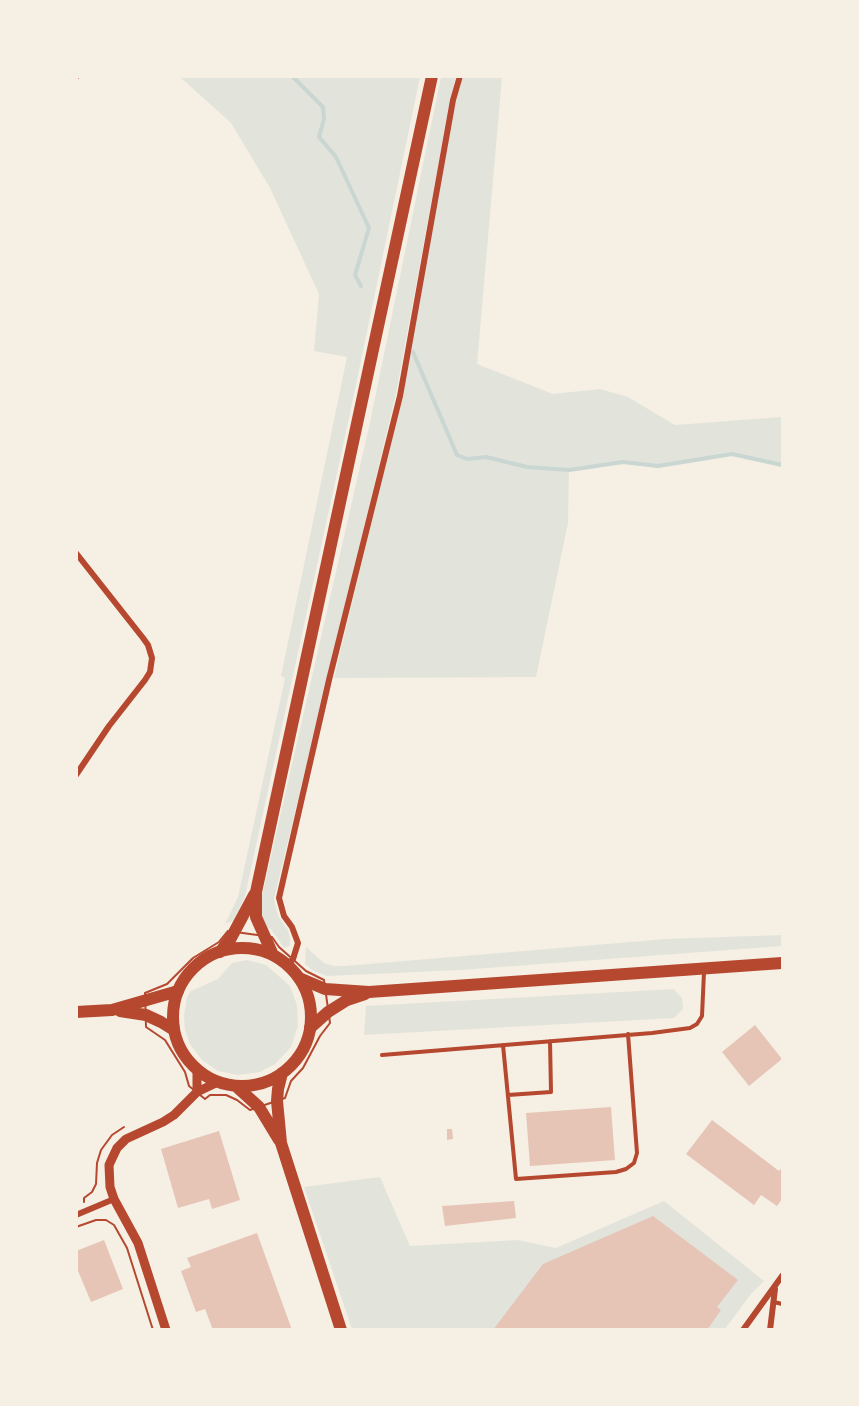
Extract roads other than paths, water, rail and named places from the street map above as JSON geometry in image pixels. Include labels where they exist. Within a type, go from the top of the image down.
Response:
[{"type":"main road","points":[[273,955],[256,917],[256,892],[432,76]]},
{"type":"main road","points":[[220,952],[231,938],[256,892]]},
{"type":"main road","points":[[299,978],[310,1007],[310,1028],[300,1054],[282,1073],[262,1083],[237,1087],[218,1082],[198,1070],[183,1054],[174,1030],[173,1016],[178,991],[194,966],[220,952],[242,948],[273,955],[299,978],[326,989],[369,992],[783,963]]},
{"type":"main road","points":[[76,1012],[112,1010],[178,991]]},
{"type":"main road","points":[[310,1028],[328,1012],[347,1000],[369,992]]},
{"type":"main road","points":[[112,1010],[146,1016],[174,1030]]},
{"type":"main road","points":[[281,1143],[278,1089],[282,1073]]},
{"type":"main road","points":[[237,1087],[259,1107],[281,1143],[341,1329]]},
{"type":"street","points":[[287,966],[293,959],[298,943],[292,927],[284,916],[279,898],[329,680],[400,396],[453,100],[460,76]]},
{"type":"street","points":[[76,553],[143,638],[152,658],[150,672],[145,680],[109,726],[76,775]]},
{"type":"street","points":[[166,1329],[138,1243],[114,1199],[110,1187],[109,1165],[117,1148],[132,1135],[151,1128],[174,1115],[193,1089],[198,1070]]},
{"type":"street","points":[[193,1089],[218,1082]]},
{"type":"street","points":[[76,1215],[114,1199]]},
{"type":"street","points":[[743,1329],[783,1276]]},
{"type":"street","points":[[770,1329],[776,1285]]},
{"type":"lane","points":[[382,1055],[690,1028],[697,1024],[702,1016],[704,968]]},
{"type":"lane","points":[[503,1044],[516,1179],[616,1172],[634,1163],[637,1153],[628,1034]]},
{"type":"lane","points":[[508,1095],[551,1092],[550,1041]]},
{"type":"lane","points":[[773,1302],[783,1304]]},
{"type":"waterway","points":[[292,76],[323,107],[324,119],[319,137],[336,157],[369,228],[355,275],[361,286]]},
{"type":"waterway","points":[[413,352],[457,455],[467,459],[486,457],[527,467],[569,470],[623,462],[658,466],[732,454],[782,465]]}]
